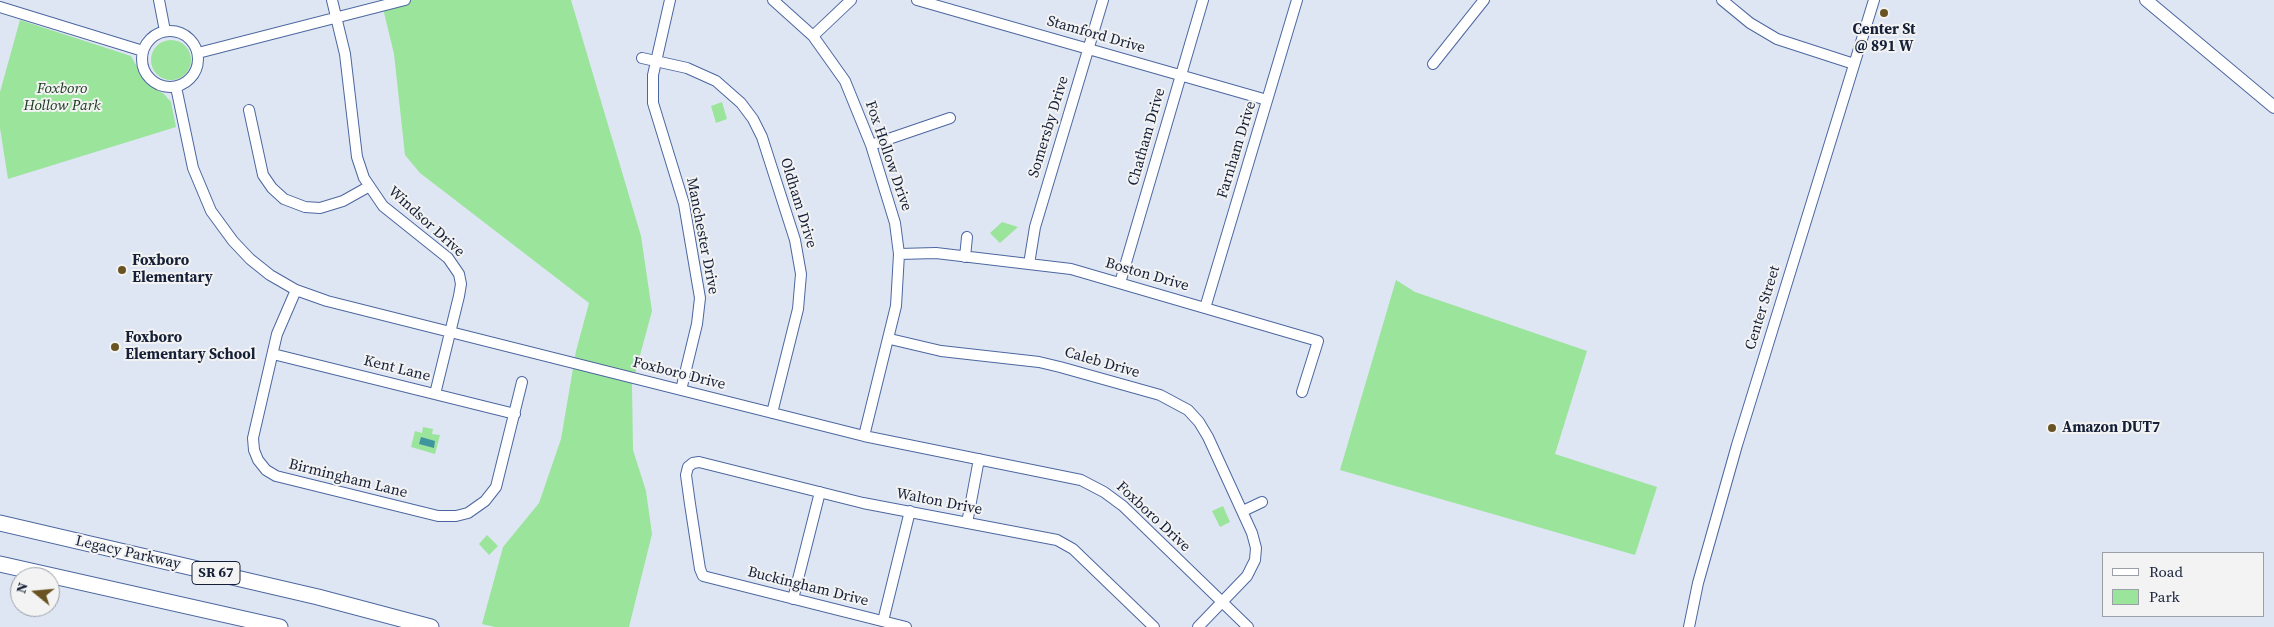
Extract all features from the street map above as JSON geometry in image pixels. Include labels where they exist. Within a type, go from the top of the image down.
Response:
[{"type":"highway","name":"Legacy Parkway","points":[[0,523],[318,597],[430,627]]},
{"type":"highway","name":"SR 67","points":[[0,564],[280,627]]},
{"type":"main road","points":[[2146,0],[2274,107]]},
{"type":"street","points":[[159,0],[165,32]]},
{"type":"street","name":"Windsor Drive","points":[[332,0],[347,63],[357,158],[368,187],[383,206],[445,255],[454,265],[460,279],[460,289],[435,394]]},
{"type":"street","points":[[198,53],[405,0]]},
{"type":"street","name":"Manchester Drive","points":[[670,0],[656,60],[652,86],[653,103],[684,204],[700,298],[697,324],[681,390]]},
{"type":"street","name":"Fox Hollow Drive","points":[[773,0],[813,36],[845,81],[871,145],[892,208],[899,254],[898,288],[890,339],[864,436]]},
{"type":"street","points":[[813,36],[851,0]]},
{"type":"street","name":"Stamford Drive","points":[[917,0],[1267,100]]},
{"type":"street","name":"Somersby Drive","points":[[1029,264],[1035,227],[1103,0]]},
{"type":"street","name":"Chatham Drive","points":[[1120,283],[1203,0]]},
{"type":"street","name":"Farnham Drive","points":[[1205,308],[1297,0]]},
{"type":"street","points":[[1433,64],[1484,0]]},
{"type":"street","points":[[1722,0],[1750,23],[1777,39],[1854,64]]},
{"type":"street","name":"Center Street","points":[[1689,627],[1698,583],[1737,445],[1874,0]]},
{"type":"street","points":[[0,7],[143,51]]},
{"type":"street","points":[[165,32],[179,32],[186,36],[196,46],[198,53],[198,66],[192,77],[176,87],[161,86],[152,80],[143,67],[143,51],[149,41],[165,32]]},
{"type":"street","points":[[642,58],[656,60]]},
{"type":"street","name":"Oldham Drive","points":[[656,60],[687,68],[716,81],[741,103],[753,119],[762,137],[795,240],[801,274],[798,309],[772,413]]},
{"type":"street","name":"Foxboro Drive","points":[[176,87],[193,168],[211,211],[224,230],[250,259],[270,275],[296,290],[327,301],[864,436],[1072,478],[1097,487],[1123,506],[1248,627]]},
{"type":"street","points":[[249,110],[260,169],[272,188],[284,198],[305,207],[320,208],[343,201],[368,187]]},
{"type":"street","points":[[871,145],[950,118]]},
{"type":"street","points":[[965,257],[967,237]]},
{"type":"street","name":"Boston Drive","points":[[899,254],[931,253],[1071,269],[1318,341],[1302,392]]},
{"type":"street","name":"Birmingham Lane","points":[[296,290],[279,326],[254,432],[254,450],[258,460],[266,470],[276,476],[438,516],[462,515],[480,506],[496,486],[522,382]]},
{"type":"street","name":"Caleb Drive","points":[[890,339],[941,351],[1049,364],[1168,398],[1188,410],[1204,429],[1243,511],[1255,541],[1255,560],[1247,576],[1222,602]]},
{"type":"street","name":"Kent Lane","points":[[273,354],[515,414]]},
{"type":"street","points":[[967,523],[979,459]]},
{"type":"street","name":"Walton Drive","points":[[704,576],[700,569],[686,475],[690,464],[699,462],[820,492],[1062,542],[1073,549],[1154,627]]},
{"type":"street","points":[[793,599],[820,492]]},
{"type":"street","points":[[1243,511],[1262,502]]},
{"type":"street","points":[[883,621],[910,511]]},
{"type":"street","name":"Buckingham Drive","points":[[704,576],[906,627]]},
{"type":"street","points":[[1198,627],[1222,602]]},
{"type":"green space","points":[[381,0],[571,0],[641,236],[652,311],[632,385],[633,450],[646,491],[652,534],[629,627],[495,627],[482,624],[503,547],[539,503],[561,439],[576,351],[589,303],[420,173],[405,155],[394,54]]},
{"type":"green space","name":"Foxboro Hollow Park","points":[[20,20],[131,56],[146,83],[164,94],[171,102],[176,127],[8,179],[0,128],[0,92]]},
{"type":"green space","points":[[171,40],[185,46],[191,60],[185,74],[171,80],[157,74],[151,60],[157,46]]},
{"type":"green space","points":[[722,102],[727,119],[716,123],[711,106]]},
{"type":"green space","points":[[1002,222],[1018,227],[1000,243],[990,233]]},
{"type":"green space","points":[[1396,280],[1415,292],[1587,351],[1555,454],[1657,487],[1635,555],[1340,470]]},
{"type":"green space","points":[[423,427],[433,429],[432,434],[440,435],[435,454],[411,447],[415,431],[422,433]]},
{"type":"green space","points":[[1223,506],[1230,522],[1220,527],[1212,511]]},
{"type":"green space","points":[[487,535],[498,546],[489,555],[479,544]]},
{"type":"water","points":[[421,437],[435,441],[434,448],[419,444]]},
{"type":"place","name":"Center St @ 891 W","points":[[1884,13]]},
{"type":"place","name":"Foxboro Elementary","points":[[122,270]]},
{"type":"place","name":"Foxboro Elementary School","points":[[115,347]]},
{"type":"place","name":"Amazon DUT7","points":[[2052,428]]}]
